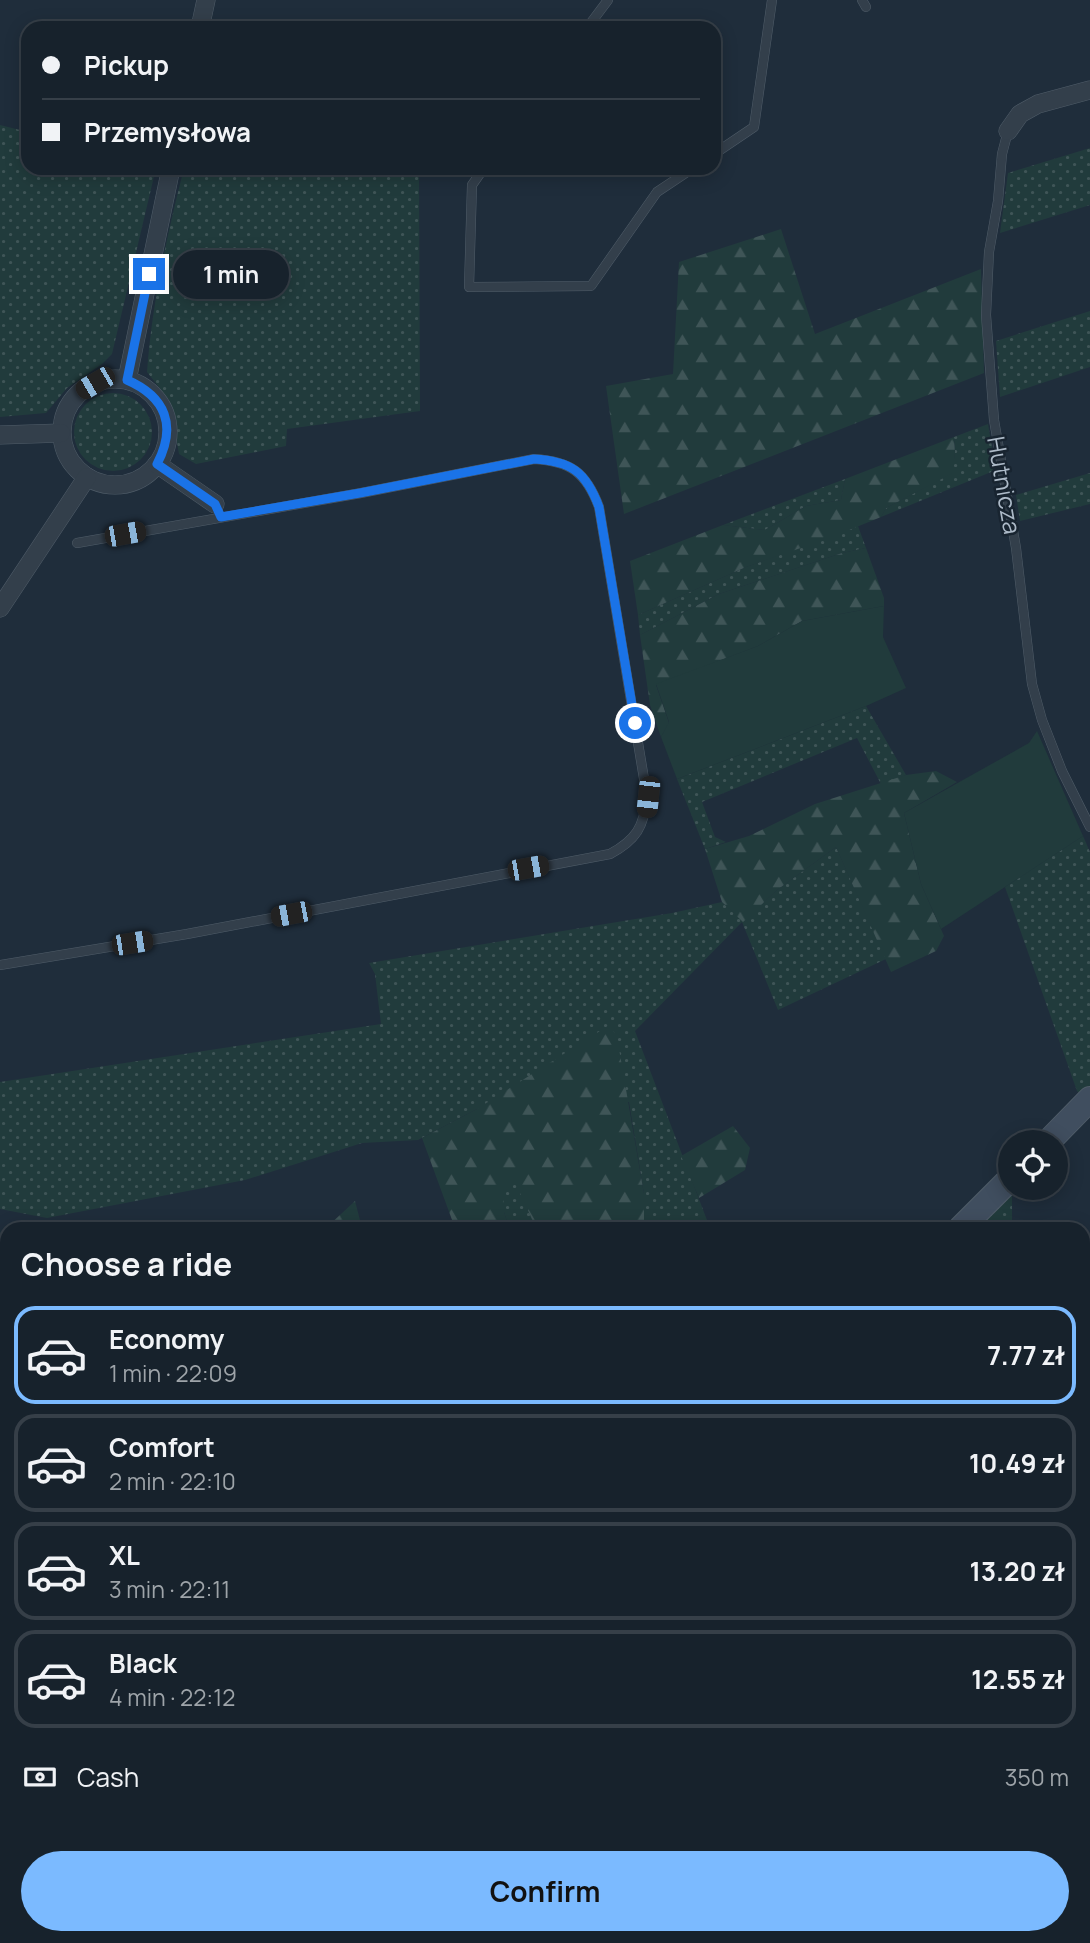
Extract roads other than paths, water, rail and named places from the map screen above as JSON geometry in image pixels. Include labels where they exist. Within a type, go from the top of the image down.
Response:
[{"type":"street","points":[[202,21],[206,0]]},
{"type":"street","points":[[1008,131],[1020,114],[1038,104],[1090,90]]},
{"type":"street","points":[[127,380],[169,175]]},
{"type":"street","points":[[111,379],[127,380],[143,387],[156,399],[165,414],[168,431],[165,449],[157,464],[146,475],[124,484],[101,484],[73,466],[64,450],[61,433],[67,410],[81,391],[95,383],[111,379]]},
{"type":"street","points":[[0,435],[61,433]]},
{"type":"street","points":[[157,464],[218,510]]},
{"type":"street","points":[[0,608],[87,477]]},
{"type":"street","points":[[1059,1130],[1090,1099]]},
{"type":"street","points":[[967,1222],[998,1191]]},
{"type":"lane","points":[[592,21],[608,0]]},
{"type":"lane","points":[[721,149],[754,127],[772,0]]},
{"type":"lane","name":"Hutnicza","points":[[1008,131],[1002,154],[998,201],[989,252],[987,290],[986,315],[994,419],[1016,548],[1032,684],[1042,720],[1062,771],[1090,827]]},
{"type":"lane","points":[[479,175],[472,185],[469,286],[591,286],[657,192],[682,175]]},
{"type":"lane","points":[[0,965],[187,934],[610,854],[627,845],[645,817],[648,797],[599,507],[584,477],[570,466],[554,460],[534,459],[360,493],[218,510],[77,543]]}]
